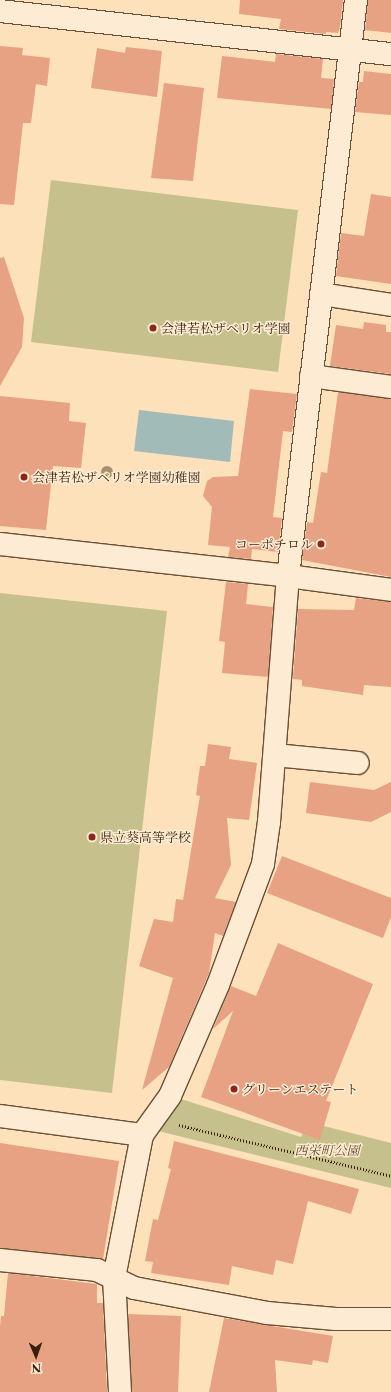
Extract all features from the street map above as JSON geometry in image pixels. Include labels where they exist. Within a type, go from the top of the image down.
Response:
[{"type":"street","points":[[120,1392],[114,1278],[148,1127],[170,1096],[247,912],[263,864],[275,755],[288,576],[356,0]]},
{"type":"street","points":[[0,11],[391,54]]},
{"type":"street","points":[[321,294],[391,305]]},
{"type":"street","points":[[311,376],[391,387]]},
{"type":"street","points":[[0,544],[288,576],[391,590]]},
{"type":"street","points":[[275,755],[358,763]]},
{"type":"street","points":[[0,1116],[148,1127]]},
{"type":"street","points":[[0,1260],[96,1270],[134,1288],[266,1313],[336,1318],[391,1319]]},
{"type":"path","points":[[148,1127],[391,1176]]},
{"type":"green space","points":[[51,180],[298,210],[278,372],[31,342]]},
{"type":"green space","name":"県立葵高等学校","points":[[0,593],[167,611],[112,1093],[0,1080]]},
{"type":"green space","name":"西栄町公園","points":[[178,1098],[301,1137],[308,1122],[391,1143],[391,1188],[154,1130]]},
{"type":"water","points":[[139,410],[234,421],[230,462],[134,451]]},
{"type":"building","points":[[240,0],[343,0],[340,27],[338,33],[326,32],[326,34],[279,29],[281,19],[239,14]]},
{"type":"building","points":[[368,0],[391,0],[391,33],[365,30]]},
{"type":"building","points":[[0,46],[23,48],[22,55],[50,58],[47,86],[36,84],[31,123],[23,123],[14,205],[0,204]]},
{"type":"building","points":[[126,47],[162,51],[157,97],[91,88],[97,48],[125,53]]},
{"type":"building","points":[[276,54],[323,59],[321,78],[334,79],[331,109],[217,98],[222,56],[275,62]]},
{"type":"building","points":[[364,71],[391,74],[391,115],[355,112],[359,82],[363,82]]},
{"type":"building","points":[[164,83],[204,88],[193,181],[151,178]]},
{"type":"building","points":[[371,194],[391,197],[391,284],[336,276],[341,233],[364,236]]},
{"type":"building","points":[[4,257],[24,318],[22,347],[0,386],[0,258]]},
{"type":"building","points":[[364,322],[386,325],[386,332],[391,332],[391,374],[330,366],[336,325],[363,329]]},
{"type":"building","points":[[250,389],[297,394],[292,432],[283,431],[273,517],[282,518],[278,552],[252,549],[251,559],[228,557],[230,547],[208,545],[212,507],[203,496],[207,481],[213,477],[238,476]]},
{"type":"building","points":[[338,392],[391,399],[391,577],[302,560],[307,522],[313,523],[321,472],[327,473]]},
{"type":"building","points":[[0,396],[70,403],[69,421],[86,423],[81,468],[53,466],[46,530],[0,526]]},
{"type":"building","points":[[226,582],[248,584],[246,604],[273,607],[268,677],[222,673],[225,642],[219,641]]},
{"type":"building","points":[[356,598],[391,602],[391,687],[364,685],[363,695],[302,686],[302,680],[293,679],[298,609],[354,610]]},
{"type":"building","points":[[208,744],[231,747],[229,759],[257,763],[249,820],[227,818],[231,865],[215,898],[236,902],[223,936],[215,933],[209,973],[169,1067],[142,1090],[173,978],[139,966],[154,919],[173,922],[176,899],[183,900],[200,796],[196,795],[200,766],[205,766]]},
{"type":"building","points":[[310,782],[374,790],[391,782],[391,812],[371,822],[306,813]]},
{"type":"building","points":[[282,856],[391,898],[391,917],[383,938],[267,893]]},
{"type":"building","points":[[278,943],[373,984],[326,1101],[331,1102],[320,1140],[201,1097],[233,1011],[213,1029],[231,986],[256,996]]},
{"type":"building","points":[[174,1141],[359,1189],[351,1214],[308,1201],[293,1264],[276,1260],[273,1275],[232,1266],[229,1285],[151,1273],[153,1262],[145,1261],[153,1219],[158,1220],[171,1169],[168,1168]]},
{"type":"building","points":[[0,1143],[119,1161],[103,1259],[0,1248]]},
{"type":"building","points":[[8,1273],[97,1284],[97,1303],[103,1303],[107,1392],[0,1392],[0,1326],[1,1316],[4,1316]]},
{"type":"building","points":[[128,1314],[181,1316],[178,1392],[132,1392]]},
{"type":"building","points":[[224,1318],[333,1336],[328,1363],[313,1360],[312,1365],[275,1360],[277,1392],[209,1392]]},
{"type":"place","name":"会津若松ザベリオ学園","points":[[153,328]]},
{"type":"place","name":"会津若松ザベリオ学園幼稚園","points":[[24,477]]},
{"type":"place","name":"コーポチロル","points":[[321,544]]},
{"type":"place","name":"県立葵高等学校","points":[[92,837]]},
{"type":"place","name":"グリーンエステート","points":[[234,1089]]}]
